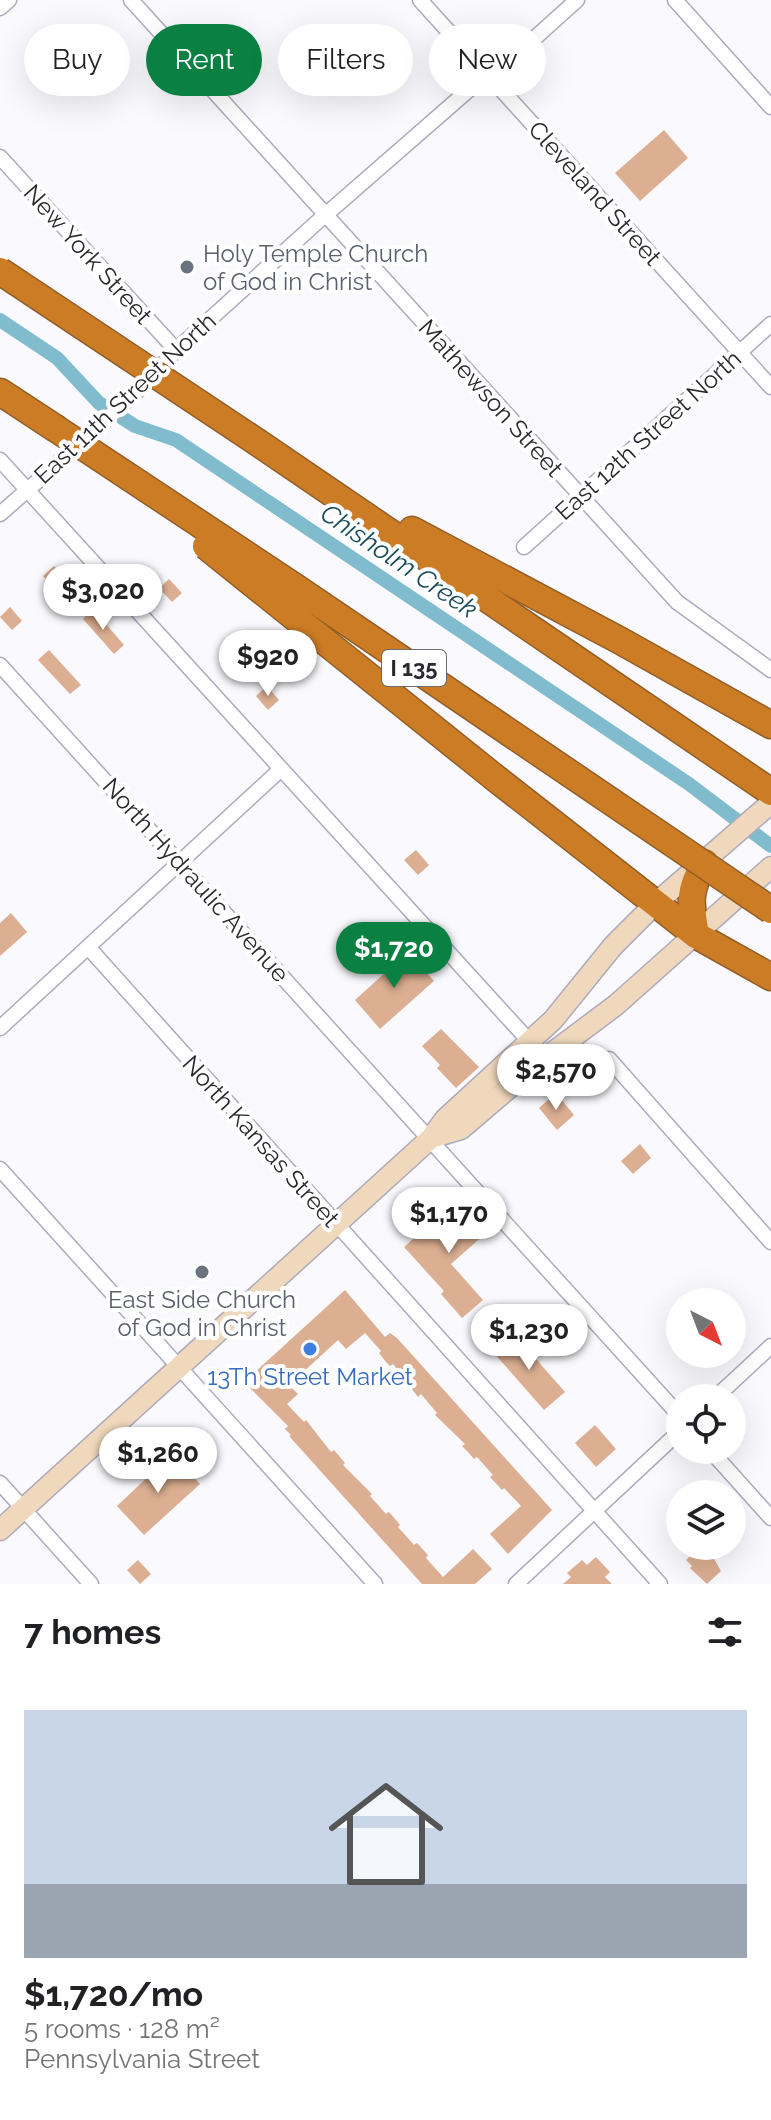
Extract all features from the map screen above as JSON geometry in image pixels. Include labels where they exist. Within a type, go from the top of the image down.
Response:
[{"type":"highway","points":[[0,271],[771,792]]},
{"type":"highway","name":"I 135","points":[[0,392],[295,587],[771,910]]},
{"type":"highway","points":[[55,428],[696,935],[771,977]]},
{"type":"highway","points":[[257,442],[352,500],[619,640],[771,725]]},
{"type":"highway","points":[[696,935],[690,903],[692,884],[705,862]]},
{"type":"main road","points":[[0,1530],[178,1366],[338,1226],[431,1138],[445,1119],[553,1020],[613,946],[656,903],[771,803]]},
{"type":"main road","points":[[431,1138],[461,1129],[536,1065],[616,1005],[771,867]]},
{"type":"street","points":[[0,8],[9,0]]},
{"type":"street","name":"Mathewson Street","points":[[131,0],[677,602],[771,670]]},
{"type":"street","name":"Cleveland Street","points":[[420,0],[442,24]]},
{"type":"street","name":"East 11th Street North","points":[[546,28],[577,0]]},
{"type":"street","points":[[675,0],[771,107]]},
{"type":"street","name":"East 11th Street North","points":[[0,514],[147,382],[176,350],[325,214],[462,96]]},
{"type":"street","name":"Cleveland Street","points":[[507,96],[771,387]]},
{"type":"street","name":"New York Street","points":[[0,157],[176,350]]},
{"type":"street","name":"East 12th Street North","points":[[524,547],[771,324]]},
{"type":"street","points":[[0,460],[530,1042]]},
{"type":"street","name":"North Hydraulic Avenue","points":[[0,665],[666,1400]]},
{"type":"street","points":[[0,1028],[280,770]]},
{"type":"street","name":"North Kansas Street","points":[[88,947],[660,1584]]},
{"type":"street","points":[[609,1059],[771,1242]]},
{"type":"street","points":[[0,1169],[375,1584]]},
{"type":"street","points":[[730,1384],[771,1346]]},
{"type":"street","points":[[516,1584],[666,1444]]},
{"type":"street","points":[[723,1464],[771,1518]]},
{"type":"street","points":[[0,1483],[91,1584]]},
{"type":"building","points":[[664,130],[688,158],[640,201],[615,173]]},
{"type":"building","points":[[54,566],[67,580],[57,590],[43,576]]},
{"type":"building","points":[[169,579],[182,593],[172,602],[159,588]]},
{"type":"building","points":[[10,607],[22,621],[12,630],[0,617]]},
{"type":"building","points":[[93,609],[124,645],[114,654],[83,619]]},
{"type":"building","points":[[49,650],[81,685],[70,694],[38,660]]},
{"type":"building","points":[[267,686],[279,700],[268,710],[256,696]]},
{"type":"building","points":[[416,850],[429,865],[418,875],[404,860]]},
{"type":"building","points":[[11,913],[27,932],[0,956],[0,923]]},
{"type":"building","points":[[408,952],[434,981],[380,1029],[355,1000]]},
{"type":"building","points":[[441,1029],[479,1067],[456,1088],[422,1046]]},
{"type":"building","points":[[556,1093],[574,1115],[557,1130],[539,1108]]},
{"type":"building","points":[[640,1144],[651,1158],[633,1174],[621,1161]]},
{"type":"building","points":[[456,1201],[486,1233],[451,1264],[483,1300],[462,1318],[441,1294],[444,1291],[404,1247]]},
{"type":"building","points":[[345,1290],[385,1337],[390,1333],[397,1338],[552,1510],[508,1554],[490,1534],[521,1506],[490,1477],[493,1475],[477,1457],[474,1459],[462,1446],[465,1444],[435,1415],[437,1413],[421,1394],[418,1397],[393,1364],[390,1366],[386,1362],[379,1353],[381,1351],[365,1333],[346,1349],[338,1340],[289,1385],[298,1394],[287,1404],[304,1422],[306,1420],[331,1452],[334,1450],[345,1463],[343,1465],[372,1494],[370,1496],[386,1514],[389,1512],[414,1545],[417,1543],[428,1555],[426,1558],[443,1577],[473,1549],[492,1569],[475,1584],[422,1584],[289,1436],[285,1429],[288,1426],[244,1382]]},
{"type":"building","points":[[514,1334],[565,1392],[544,1410],[493,1352]]},
{"type":"building","points":[[595,1425],[616,1449],[596,1467],[575,1443]]},
{"type":"building","points":[[172,1454],[200,1484],[144,1535],[117,1506]]},
{"type":"building","points":[[596,1557],[610,1572],[605,1577],[612,1584],[563,1584],[571,1577],[567,1573],[582,1560],[587,1565]]},
{"type":"building","points":[[138,1560],[151,1574],[140,1584],[127,1570]]},
{"type":"building","points":[[686,1560],[715,1560],[721,1571],[707,1584],[690,1568],[692,1566]]},
{"type":"waterway","name":"Chisholm Creek","points":[[0,320],[57,358],[99,403],[135,426],[176,440],[689,784],[771,846]]},
{"type":"place","name":"Holy Temple Church of God in Christ","points":[[187,267]]},
{"type":"place","name":"East Side Church of God in Christ","points":[[202,1272]]},
{"type":"place","name":"13Th Street Market","points":[[310,1349]]}]
